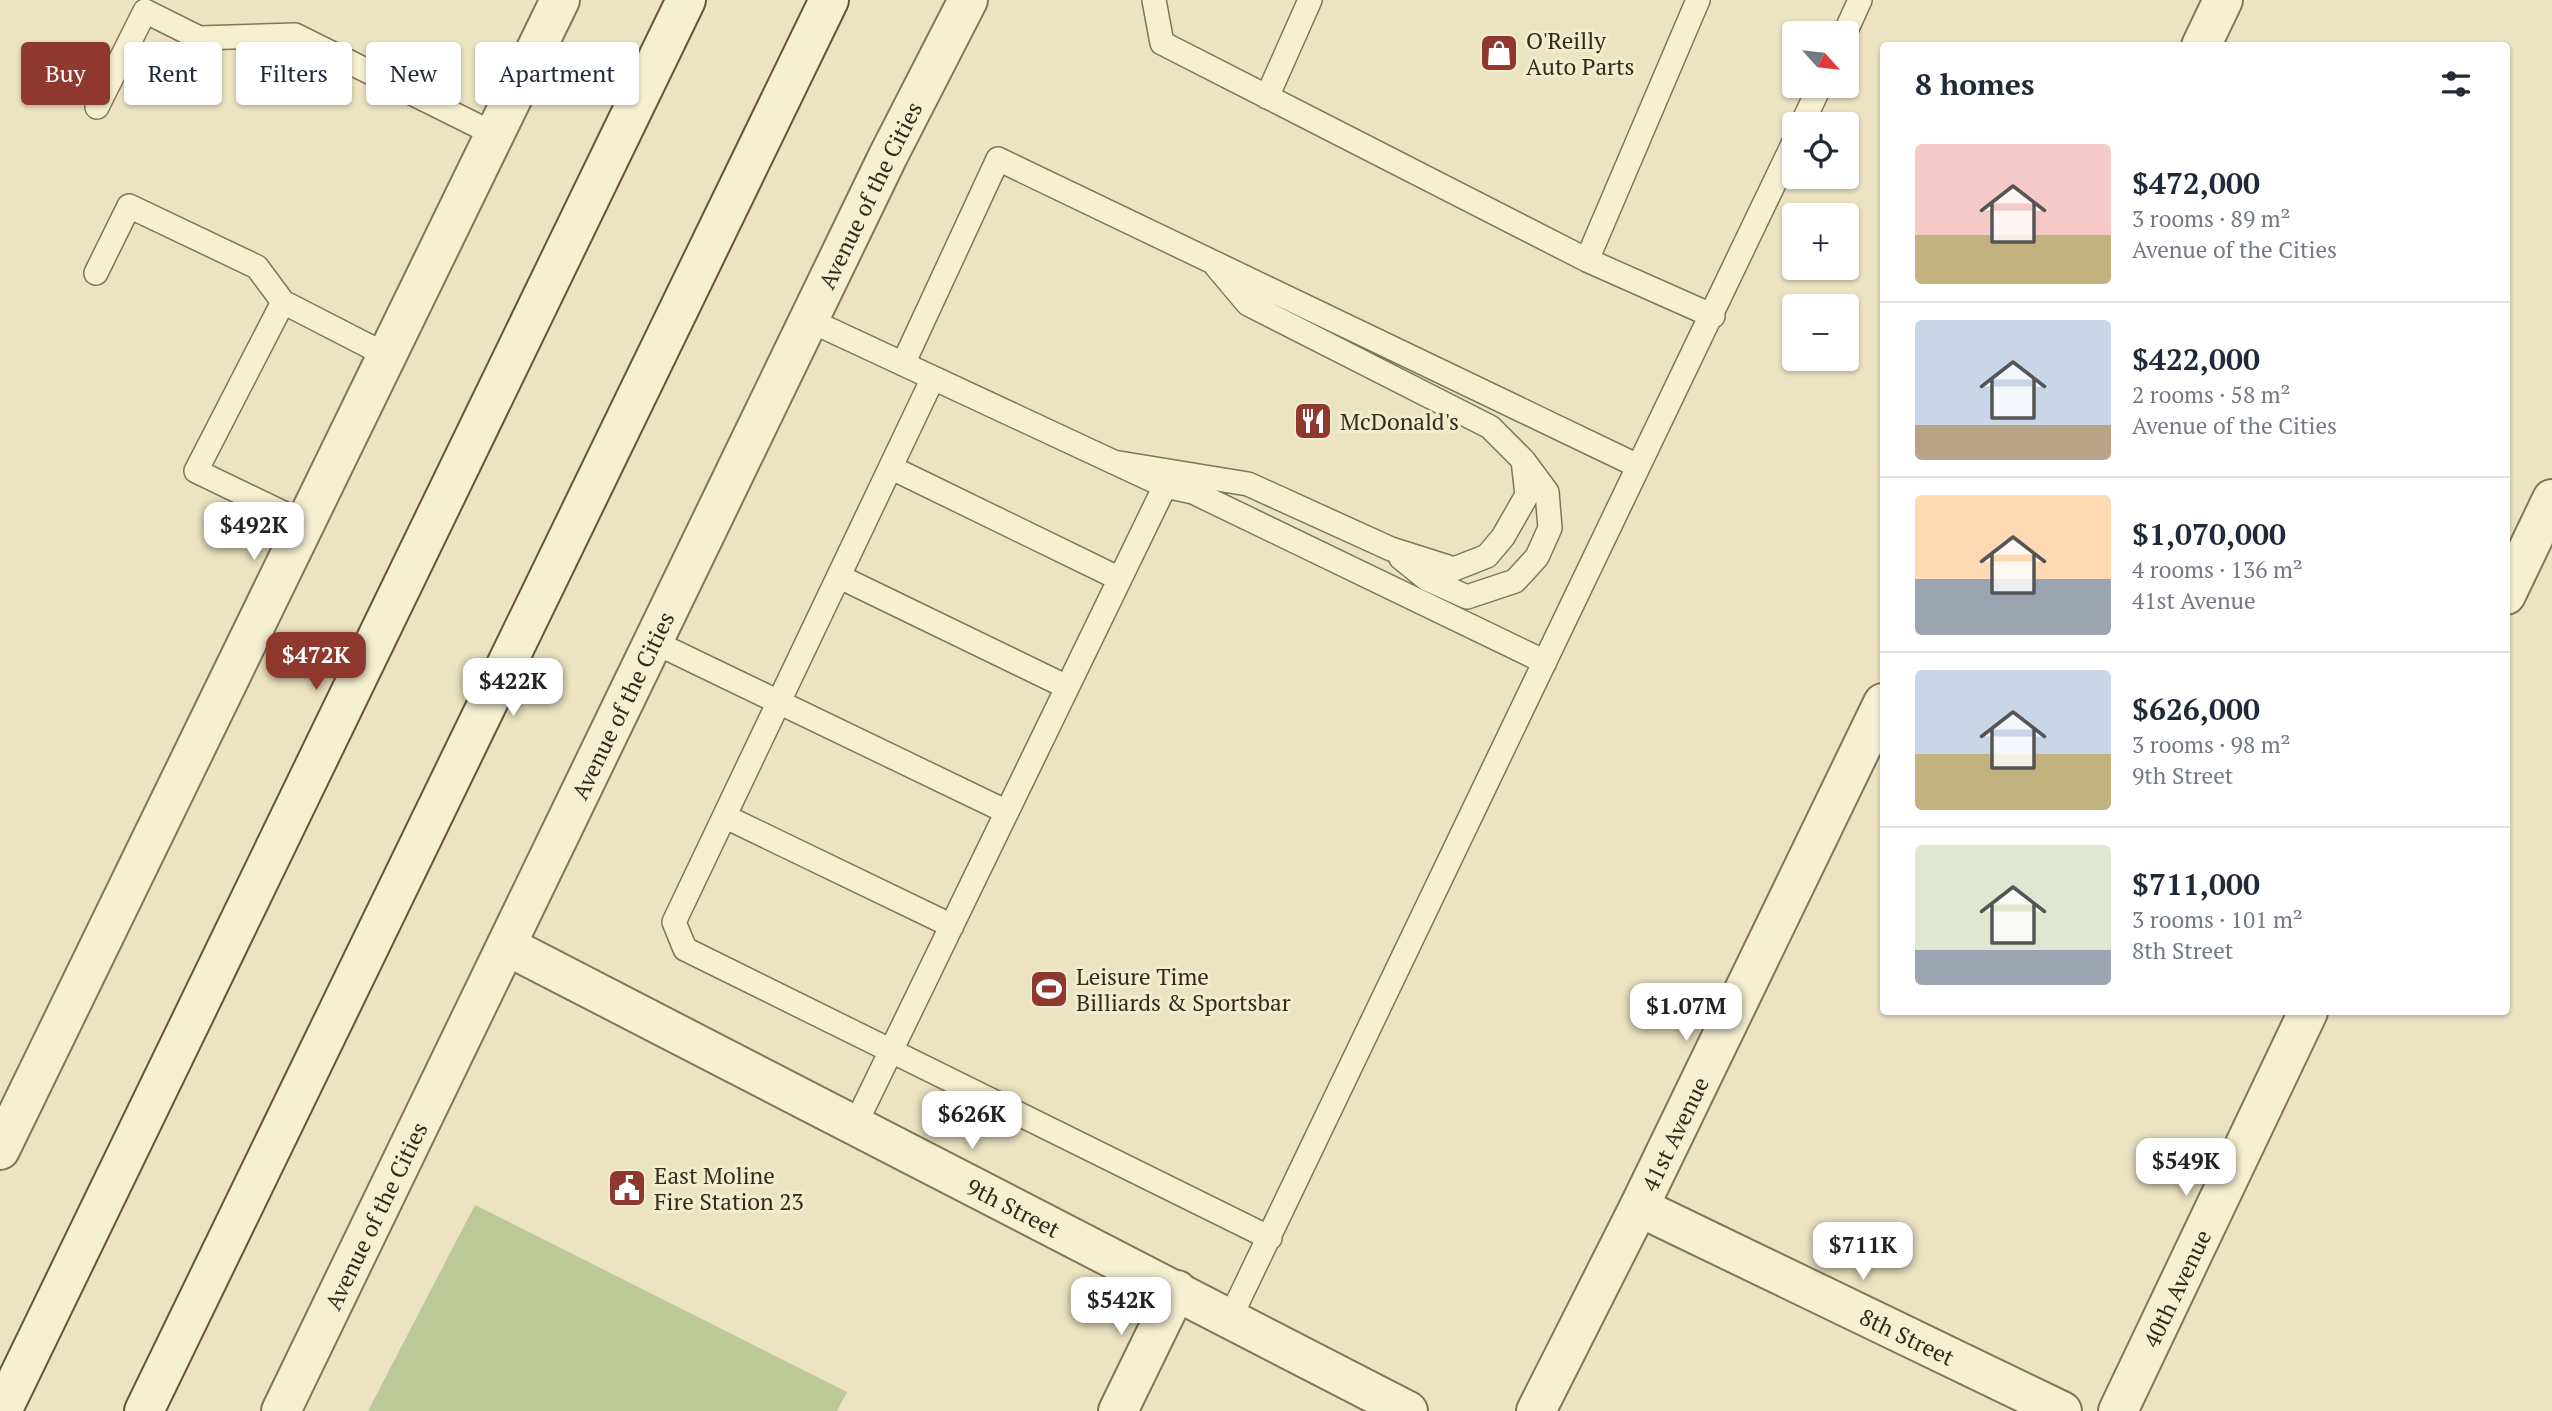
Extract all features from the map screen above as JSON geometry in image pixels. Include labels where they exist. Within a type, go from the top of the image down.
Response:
[{"type":"street","points":[[0,1150],[560,0]]},
{"type":"street","points":[[2,1411],[686,0]]},
{"type":"street","points":[[144,1411],[829,0]]},
{"type":"street","name":"Avenue of the Cities","points":[[281,1411],[809,320],[968,0]]},
{"type":"street","points":[[2203,42],[2223,0]]},
{"type":"street","points":[[2510,587],[2552,499]]},
{"type":"street","name":"41st Avenue","points":[[1536,1411],[1639,1208],[1880,709]]},
{"type":"street","name":"9th Street","points":[[507,946],[1408,1411]]},
{"type":"street","name":"40th Avenue","points":[[2118,1411],[2307,1015]]},
{"type":"street","name":"8th Street","points":[[1639,1208],[2062,1411]]},
{"type":"street","points":[[1118,1411],[1177,1290]]},
{"type":"lane","points":[[1154,0],[1162,43],[1587,260],[1713,316]]},
{"type":"lane","points":[[1267,97],[1310,0]]},
{"type":"lane","points":[[1587,260],[1698,0]]},
{"type":"lane","points":[[1848,21],[1856,1]]},
{"type":"lane","points":[[97,107],[145,11],[199,38],[295,35],[496,135]]},
{"type":"lane","points":[[903,364],[998,159],[1638,466]]},
{"type":"lane","points":[[1230,1318],[1782,168]]},
{"type":"lane","points":[[96,273],[129,206],[257,267],[283,302],[388,356]]},
{"type":"lane","points":[[1209,258],[1248,304],[1490,427],[1523,460],[1547,492],[1549,528],[1537,557],[1515,581],[1467,597],[1427,579],[1391,549]]},
{"type":"lane","points":[[283,302],[197,471],[306,524]]},
{"type":"lane","points":[[809,320],[1165,486],[1193,492],[1545,662]]},
{"type":"lane","points":[[933,378],[781,703],[674,922],[685,949],[1270,1238]]},
{"type":"lane","points":[[1113,462],[1248,484],[1391,549],[1454,569],[1487,556],[1503,537],[1527,495],[1523,460]]},
{"type":"lane","points":[[892,468],[1120,579]]},
{"type":"lane","points":[[855,1125],[1165,486]]},
{"type":"lane","points":[[840,578],[1068,687]]},
{"type":"lane","points":[[654,642],[1007,812]]},
{"type":"lane","points":[[726,817],[952,926]]},
{"type":"green space","points":[[475,1205],[847,1392],[837,1411],[368,1411]]},
{"type":"place","name":"O'Reilly Auto Parts","points":[[1499,53]]},
{"type":"place","name":"McDonald's","points":[[1313,421]]},
{"type":"place","name":"Leisure Time Billiards & Sportsbar","points":[[1049,989]]},
{"type":"place","name":"East Moline Fire Station 23","points":[[627,1188]]}]
